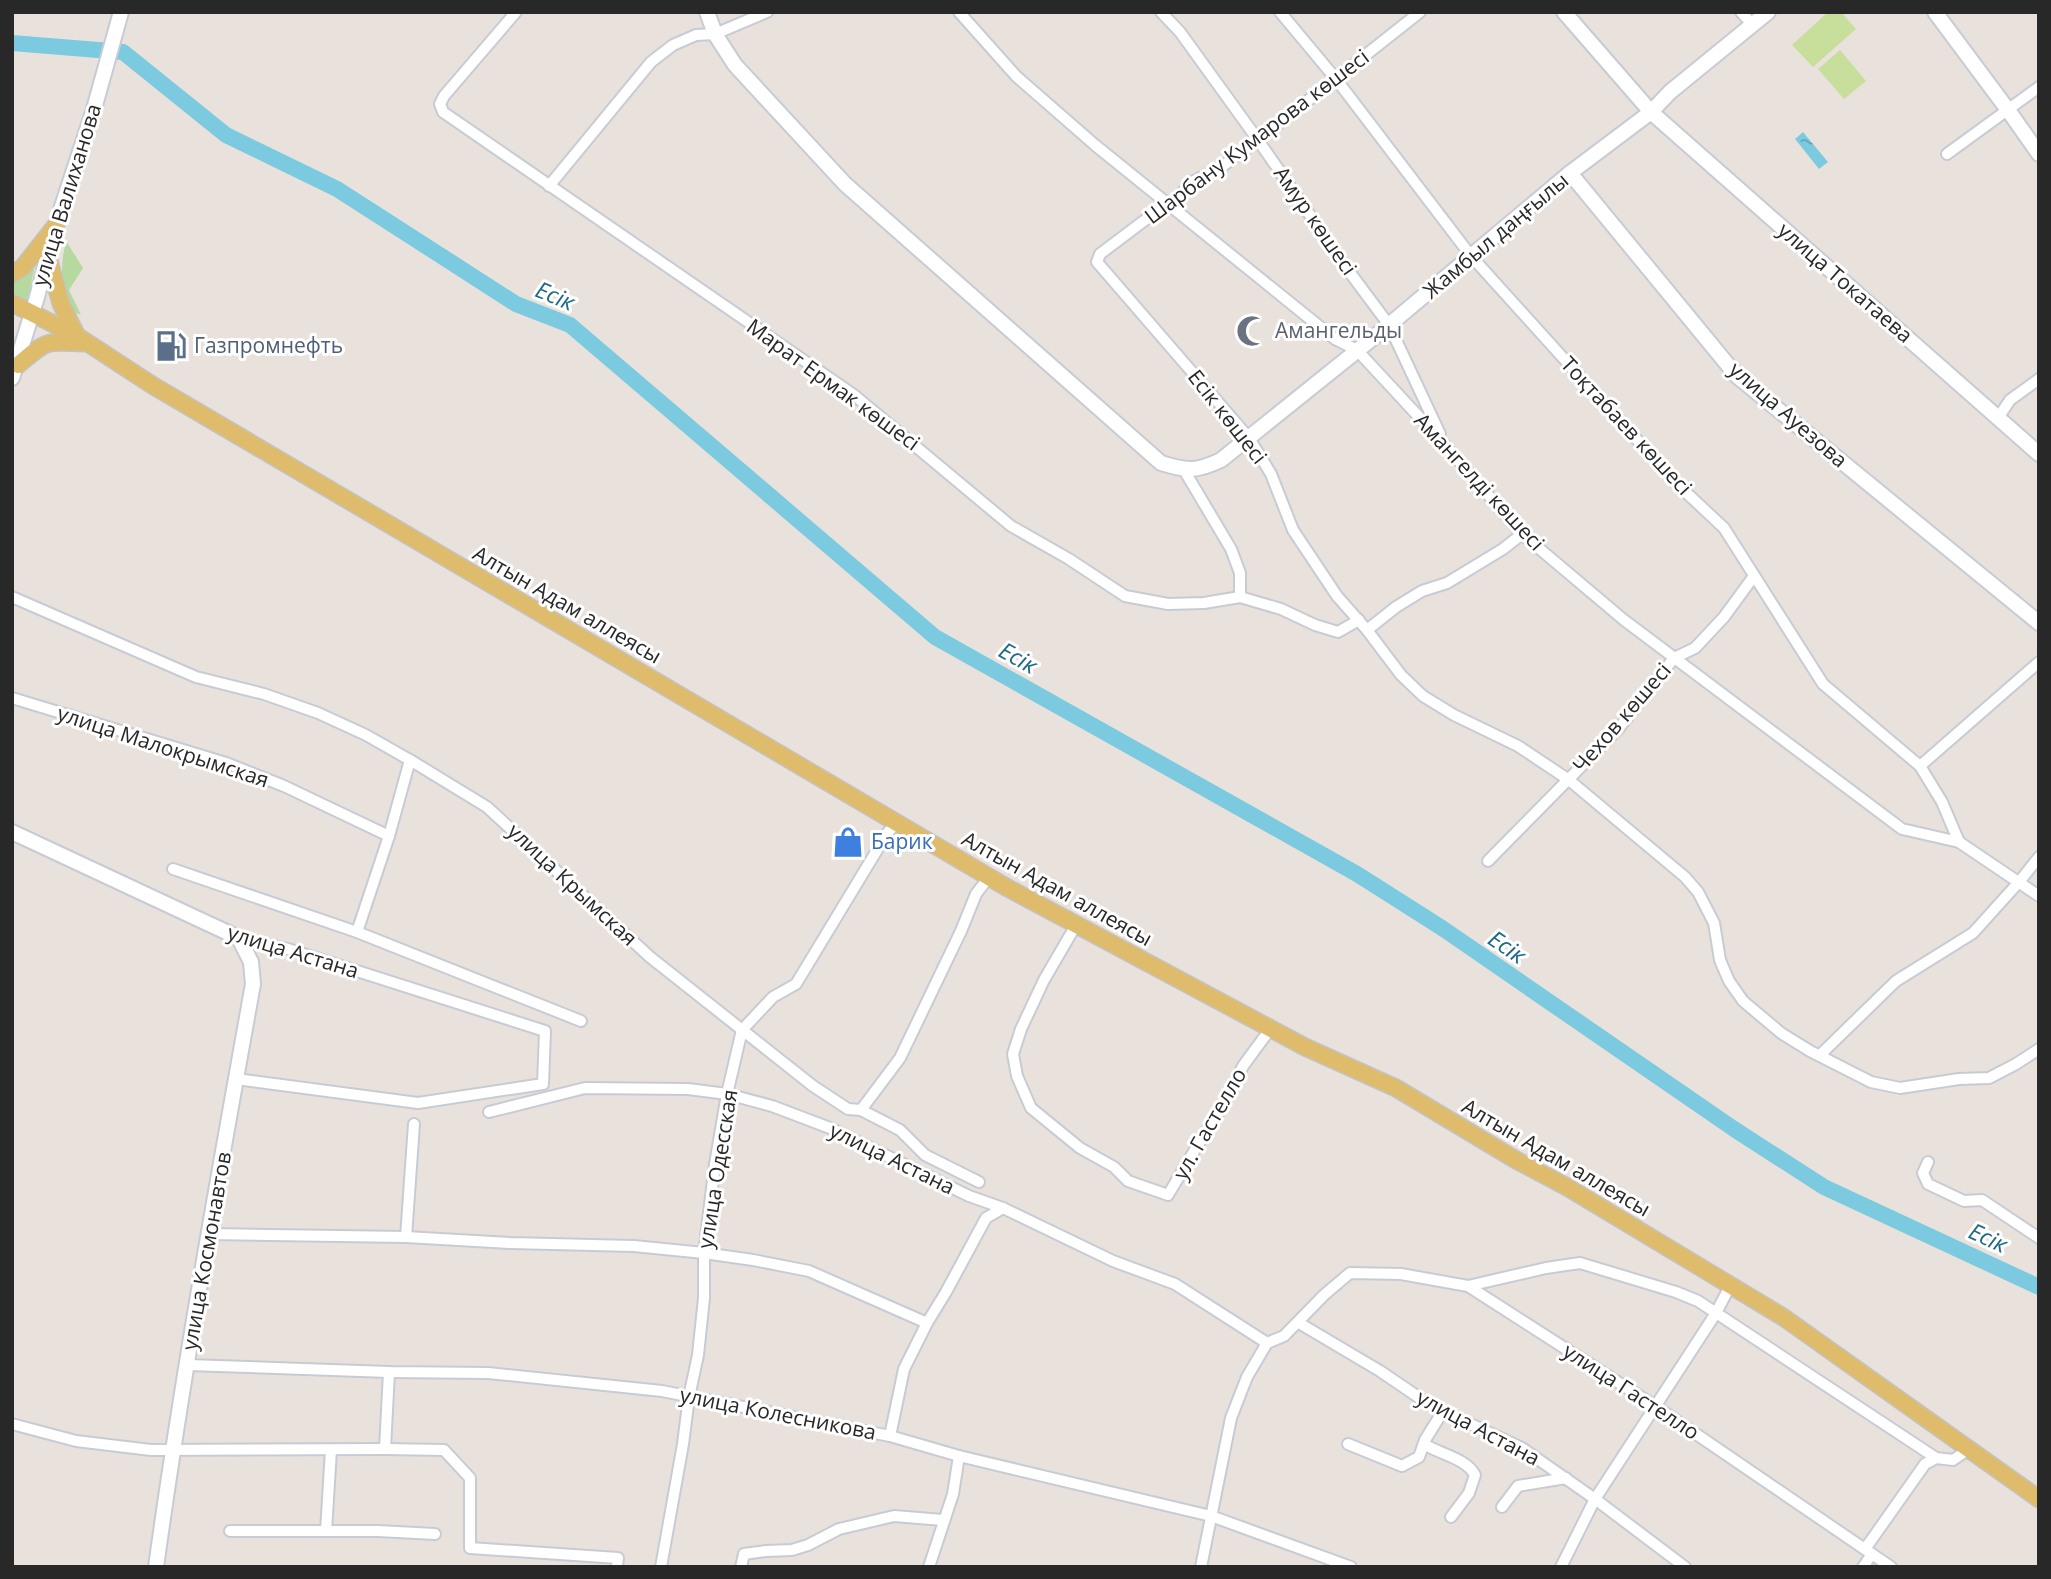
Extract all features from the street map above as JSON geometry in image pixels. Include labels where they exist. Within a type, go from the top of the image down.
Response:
[{"type":"main road","points":[[12,274],[23,267],[56,225]]},
{"type":"main road","points":[[14,373],[44,344],[83,340],[61,304],[48,257]]},
{"type":"main road","name":"Алтын Адам аллеясы","points":[[12,303],[83,340],[152,385],[989,877],[1306,1047],[1396,1088],[1516,1160],[1567,1187],[1783,1317],[2039,1499]]},
{"type":"street","name":"улица Валиханова","points":[[14,373],[121,12]]},
{"type":"street","name":"Марат Ермак көшесі","points":[[516,12],[444,96],[440,104],[443,112],[854,395],[1011,526],[1069,559],[1125,596],[1168,604],[1204,603],[1240,597]]},
{"type":"street","points":[[707,12],[715,34],[735,65],[845,184],[1161,463],[1184,470],[1231,549],[1240,573],[1240,597],[1281,609],[1315,625],[1338,632],[1359,620]]},
{"type":"street","points":[[549,186],[651,62],[673,45],[696,35],[715,34],[767,12]]},
{"type":"street","name":"Амангелді көшесі","points":[[959,12],[1016,76],[1096,145],[1335,339],[1357,350],[1522,534],[1624,620],[1902,829],[1959,842],[2039,896]]},
{"type":"street","name":"Амур көшесі","points":[[1161,12],[1180,32],[1389,325],[1445,445]]},
{"type":"street","name":"Тоқтабаев көшесі","points":[[1280,12],[1336,79],[1471,256],[1677,484],[1724,528],[1822,684],[1920,766],[1942,802],[1959,842]]},
{"type":"street","name":"Шарбану Кумарова көшесі","points":[[1097,262],[1100,254],[1153,214],[1170,205],[1192,182],[1220,168],[1258,140],[1420,12]]},
{"type":"street","name":"улица Токатаева","points":[[1564,12],[1651,112],[2039,454]]},
{"type":"street","points":[[1741,12],[1752,24]]},
{"type":"street","name":"Жамбыл даңғылы","points":[[1184,470],[1206,468],[1221,460],[1389,325],[1570,173],[1651,112],[1670,92],[1768,12]]},
{"type":"street","points":[[1935,12],[2039,154]]},
{"type":"street","points":[[1947,154],[2039,87]]},
{"type":"street","name":"улица Ауезова","points":[[1570,173],[1737,376],[2039,623]]},
{"type":"street","name":"Есік көшесі","points":[[1097,262],[1249,438],[1271,474],[1293,530],[1338,596],[1401,675],[1423,696],[1454,715],[1518,746],[1569,780],[1685,877],[1698,892],[1714,923],[1720,960],[1729,981],[1743,1001],[1782,1033],[1810,1051],[1871,1082],[1900,1088],[1959,1079],[1989,1078],[2039,1049]]},
{"type":"street","points":[[1998,418],[2010,400],[2039,379]]},
{"type":"street","points":[[1367,630],[1396,607],[1422,591],[1447,583],[1503,550],[1522,534]]},
{"type":"street","name":"Чехов көшесі","points":[[1488,861],[1619,728],[1674,658],[1695,648],[1724,617],[1754,576]]},
{"type":"street","name":"улица Крымская","points":[[12,597],[196,677],[264,694],[318,713],[366,735],[410,760],[487,807],[650,957],[813,1086],[848,1109],[861,1110],[900,1130],[925,1155],[979,1182]]},
{"type":"street","points":[[1920,766],[2039,662]]},
{"type":"street","name":"улица Малокрымская","points":[[12,698],[226,763],[284,786],[388,836]]},
{"type":"street","points":[[357,932],[410,760]]},
{"type":"street","points":[[742,1030],[773,997],[796,984],[888,832],[897,823]]},
{"type":"street","name":"улица Астана","points":[[12,832],[239,938],[288,949],[545,1031],[543,1084],[531,1086],[418,1103],[236,1079]]},
{"type":"street","points":[[1820,1055],[1896,981],[1973,933],[2039,857]]},
{"type":"street","points":[[173,869],[357,932],[581,1021]]},
{"type":"street","points":[[861,1110],[900,1058],[976,894],[989,877]]},
{"type":"street","name":"ул. Гастелло","points":[[1076,925],[1044,980],[1021,1029],[1013,1054],[1017,1076],[1031,1108],[1080,1148],[1114,1167],[1128,1181],[1168,1195],[1225,1102],[1243,1066],[1271,1028]]},
{"type":"street","name":"улица Космонавтов","points":[[156,1567],[197,1297],[253,984],[251,962],[239,938]]},
{"type":"street","name":"улица Одесская","points":[[661,1567],[698,1355],[703,1309],[704,1252],[715,1164],[742,1030]]},
{"type":"street","name":"улица Астана","points":[[489,1112],[585,1088],[688,1089],[727,1094],[772,1106],[830,1128],[969,1196],[1003,1208],[1112,1261],[1175,1284],[1267,1343]]},
{"type":"street","points":[[406,1237],[414,1124]]},
{"type":"street","points":[[1927,1162],[1923,1173],[1928,1184],[1964,1201],[1982,1200],[2039,1238]]},
{"type":"street","points":[[890,1436],[904,1369],[986,1218],[1003,1208]]},
{"type":"street","points":[[209,1234],[406,1237],[704,1252],[809,1271],[927,1323]]},
{"type":"street","points":[[1468,1286],[1580,1263],[1676,1292],[1716,1312],[1936,1458],[1953,1460],[1969,1449]]},
{"type":"street","name":"улица Гастелло","points":[[1299,1323],[1324,1295],[1350,1273],[1401,1274],[1468,1286],[1655,1406],[1891,1567]]},
{"type":"street","points":[[1561,1567],[1595,1499],[1730,1286]]},
{"type":"street","points":[[1201,1567],[1231,1418],[1247,1377],[1267,1343],[1284,1336],[1299,1323]]},
{"type":"street","name":"улица Астана","points":[[1299,1323],[1380,1371],[1430,1405],[1522,1448],[1685,1567]]},
{"type":"street","name":"улица Колесникова","points":[[188,1366],[488,1373],[662,1391],[890,1436],[959,1456],[1211,1516],[1351,1567]]},
{"type":"street","points":[[385,1449],[389,1372]]},
{"type":"street","points":[[1348,1444],[1402,1466],[1419,1457],[1443,1411]]},
{"type":"street","points":[[12,1424],[76,1441],[151,1450],[444,1450],[470,1478],[470,1548],[618,1558],[617,1567]]},
{"type":"street","points":[[1424,1444],[1472,1469],[1475,1475],[1469,1493],[1451,1517]]},
{"type":"street","points":[[326,1531],[331,1450]]},
{"type":"street","points":[[931,1567],[953,1494],[959,1456]]},
{"type":"street","points":[[1863,1567],[1868,1551],[1921,1468],[1936,1458]]},
{"type":"street","points":[[1502,1507],[1518,1486],[1566,1478]]},
{"type":"street","points":[[741,1567],[744,1554],[792,1550],[839,1529],[894,1516],[943,1520]]},
{"type":"street","points":[[230,1531],[435,1534]]},
{"type":"green space","points":[[1828,12],[1841,12],[1856,29],[1813,67],[1792,45]]},
{"type":"green space","points":[[1840,50],[1866,81],[1844,99],[1818,69]]},
{"type":"green space","points":[[66,241],[83,268],[69,290],[81,315],[67,309],[65,300],[62,267]]},
{"type":"green space","points":[[37,256],[27,302],[12,295],[12,279]]},
{"type":"water","points":[[1803,132],[1828,162],[1819,169],[1795,139]]},
{"type":"waterway","name":"Есік","points":[[12,43],[123,52],[226,135],[337,189],[516,304],[570,325],[935,637],[1357,874],[1442,928],[1734,1129],[1824,1187],[2039,1287]]},
{"type":"place","name":"Амангельды","points":[[1252,331]]},
{"type":"place","name":"Газпромнефть","points":[[171,346]]},
{"type":"place","name":"Барик","points":[[848,842]]}]
